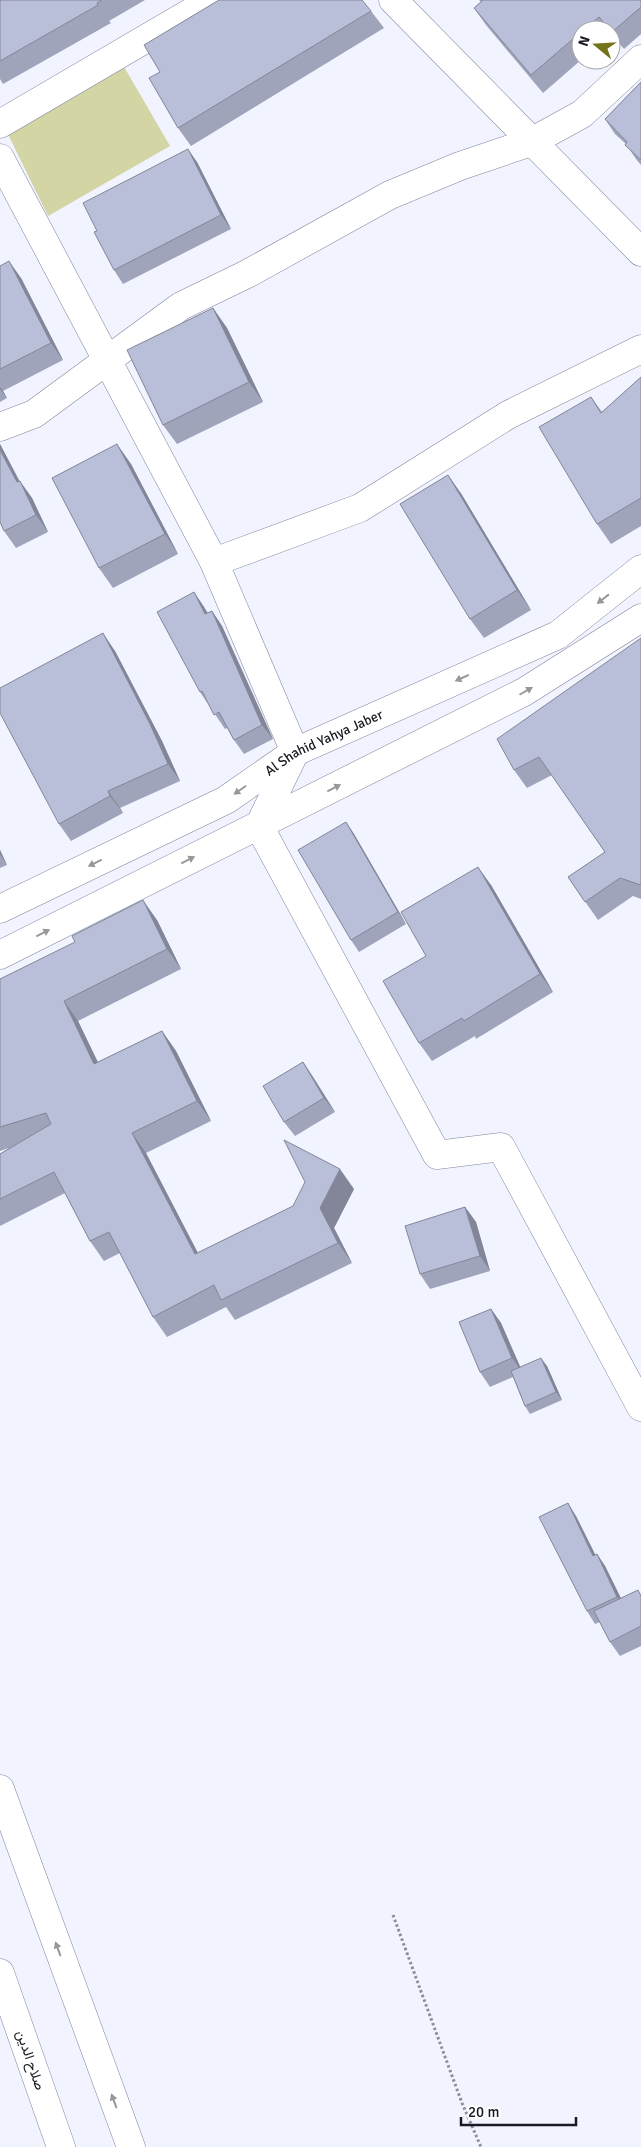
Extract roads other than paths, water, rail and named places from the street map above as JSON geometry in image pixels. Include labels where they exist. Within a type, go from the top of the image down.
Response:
[{"type":"main road","points":[[0,124],[212,0]]},
{"type":"main road","points":[[393,0],[641,252]]},
{"type":"main road","points":[[0,427],[34,414],[181,306],[247,274],[390,195],[460,166],[531,142],[582,114],[641,59]]},
{"type":"main road","points":[[0,158],[214,562],[295,752],[259,826]]},
{"type":"main road","points":[[214,562],[360,508],[508,415],[641,349]]},
{"type":"main road","name":"Al Shahid Yahya Jaber","points":[[0,909],[226,800],[295,752],[558,635],[641,569]]},
{"type":"main road","points":[[0,956],[524,692],[641,618]]},
{"type":"main road","points":[[259,826],[437,1155],[501,1147],[641,1407]]},
{"type":"main road","points":[[0,1789],[131,2147]]},
{"type":"main road","name":"صلاح الدين","points":[[0,1973],[62,2147]]}]
